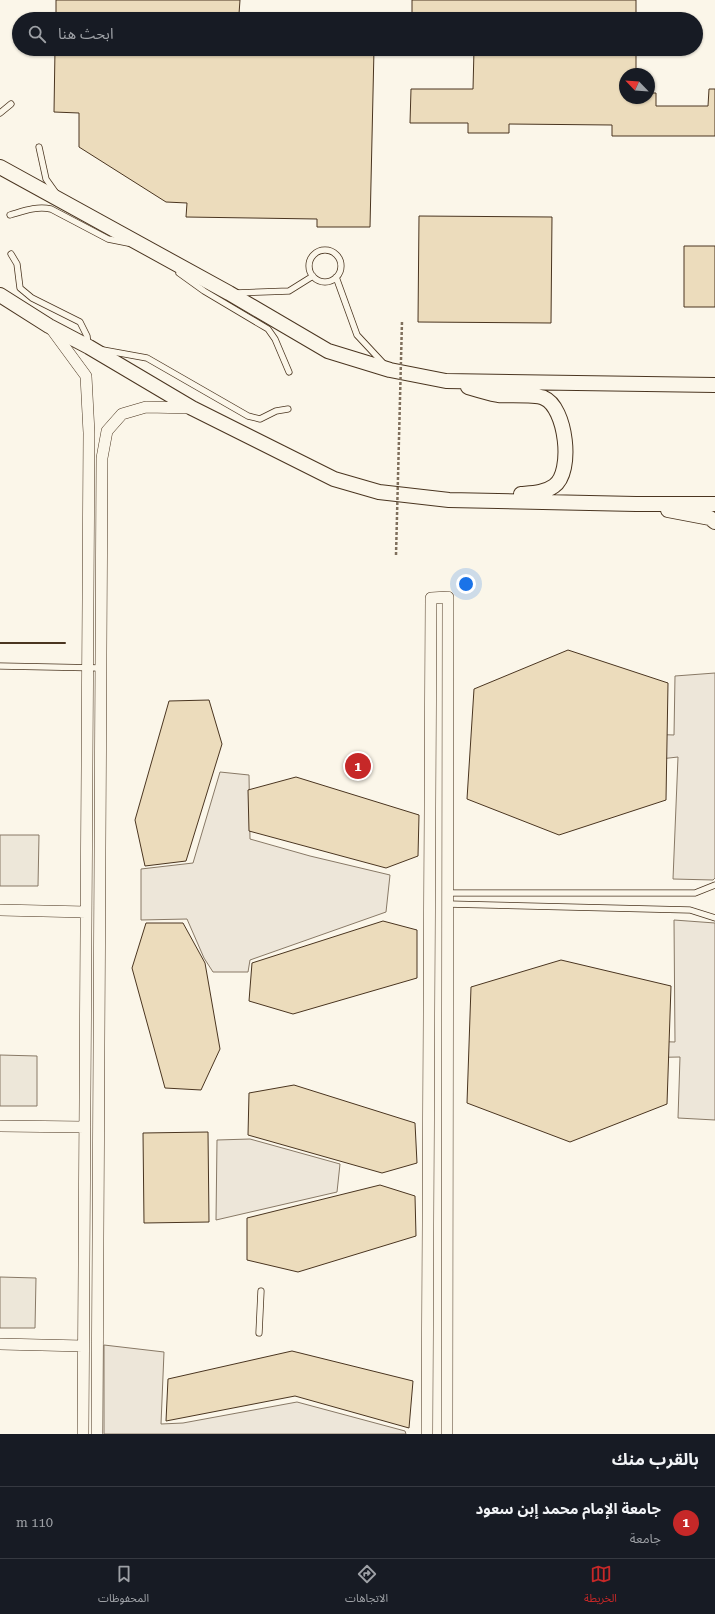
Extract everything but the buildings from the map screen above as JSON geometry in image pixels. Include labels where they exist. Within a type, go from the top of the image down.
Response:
[{"type":"street","points":[[2,169],[229,293],[328,351],[390,370],[446,381],[498,395],[544,398],[555,407],[560,421],[567,453],[562,474],[555,486],[538,493],[449,500]]},
{"type":"street","points":[[0,295],[49,326],[89,347],[192,408],[334,479],[379,492],[449,500],[715,504]]},
{"type":"street","points":[[49,326],[86,376],[89,433],[83,1434]]},
{"type":"street","points":[[446,381],[715,385]]},
{"type":"street","points":[[97,1434],[102,458],[107,432],[122,414],[146,406],[192,408]]},
{"type":"street","points":[[636,504],[710,518],[715,522]]},
{"type":"street","points":[[427,1434],[431,598],[448,597],[447,1434]]},
{"type":"street","points":[[0,910],[86,912]]},
{"type":"street","points":[[0,1126],[84,1127]]},
{"type":"street","points":[[428,1231],[447,1231]]},
{"type":"street","points":[[0,1344],[83,1346]]},
{"type":"lane","points":[[0,113],[11,104]]},
{"type":"lane","points":[[39,147],[46,178],[62,201]]},
{"type":"lane","points":[[10,215],[35,208],[42,207],[51,209],[108,239],[146,248],[204,291],[268,329],[275,339],[289,372]]},
{"type":"lane","points":[[328,250],[336,254],[340,261],[340,270],[336,277],[324,282],[313,276],[310,264],[313,256],[320,251],[328,250]]},
{"type":"lane","points":[[11,254],[17,264],[20,288],[32,298],[80,322],[87,336],[89,347],[148,358],[248,416],[260,419],[276,411],[288,409]]},
{"type":"lane","points":[[229,293],[289,291],[313,276]]},
{"type":"lane","points":[[336,277],[357,336],[390,370]]},
{"type":"lane","points":[[0,666],[100,668]]},
{"type":"lane","points":[[448,893],[695,894],[715,885]]},
{"type":"lane","points":[[448,904],[690,910],[715,918]]},
{"type":"lane","points":[[259,1333],[261,1291]]},
{"type":"path","points":[[396,555],[402,321]]},
{"type":"shaded area","points":[[715,673],[715,878],[713,880],[673,879],[678,757],[579,768],[612,733],[674,735],[675,676]]},
{"type":"shaded area","points":[[220,772],[249,775],[250,839],[310,856],[390,875],[386,912],[250,960],[248,972],[213,972],[204,958],[187,919],[141,920],[141,869],[193,863]]},
{"type":"shaded area","points":[[0,835],[39,835],[38,886],[0,886]]},
{"type":"shaded area","points":[[674,920],[715,923],[715,1120],[678,1118],[680,1057],[623,1058],[608,1040],[675,1042]]},
{"type":"shaded area","points":[[0,1055],[37,1056],[37,1106],[0,1106]]},
{"type":"shaded area","points":[[250,1139],[340,1164],[337,1192],[216,1220],[217,1140]]},
{"type":"shaded area","points":[[0,1277],[36,1278],[35,1328],[0,1328]]},
{"type":"shaded area","points":[[104,1345],[164,1352],[161,1424],[183,1423],[297,1402],[405,1431],[406,1434],[104,1434]]},
{"type":"wall","points":[[0,643],[65,643]]},
{"type":"place","name":"جامعة الإمام محمد إبن سعود","points":[[358,766]]}]
